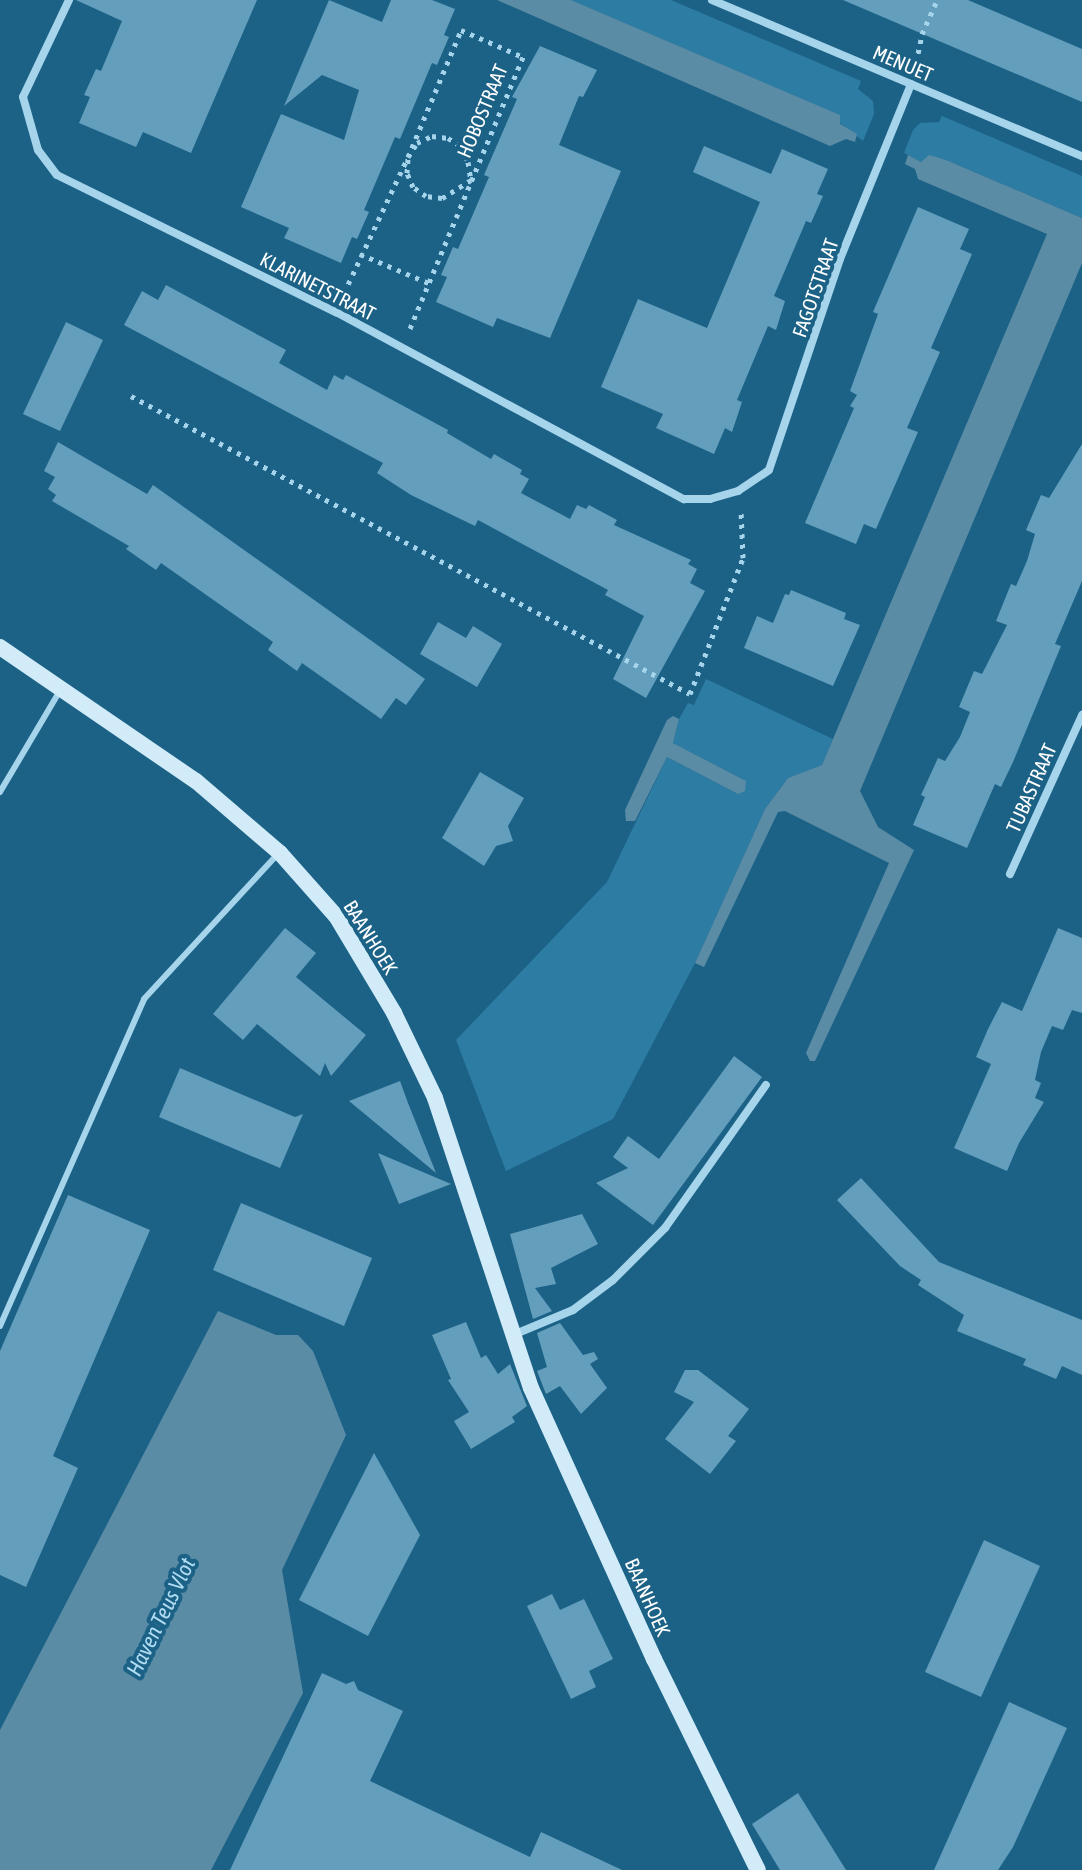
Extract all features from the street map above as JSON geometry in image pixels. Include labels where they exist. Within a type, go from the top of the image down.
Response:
[{"type":"street","name":"KLARINETSTRAAT","points":[[69,0],[23,97],[38,150],[57,175],[336,312],[684,499],[710,499],[738,491]]},
{"type":"street","name":"MENUET","points":[[712,0],[1082,156]]},
{"type":"street","name":"FAGOTSTRAAT","points":[[738,491],[769,470],[840,259],[911,84]]},
{"type":"street","name":"BAANHOEK","points":[[0,647],[196,781],[280,853],[336,916],[394,1013],[435,1098],[531,1388],[654,1659],[758,1870]]},
{"type":"street","name":"TUBASTRAAT","points":[[1010,874],[1082,715]]},
{"type":"street","points":[[512,1335],[573,1310],[613,1280],[665,1228],[766,1085]]},
{"type":"lane","points":[[0,792],[61,689]]},
{"type":"lane","points":[[0,1326],[144,999],[280,853]]},
{"type":"path","points":[[911,84],[922,34],[937,0]]},
{"type":"path","name":"HOBOSTRAAT","points":[[336,312],[360,254],[408,157],[461,30],[523,57],[431,284],[401,348]]},
{"type":"path","points":[[432,136],[448,138],[462,147],[471,180],[442,198],[426,196],[413,187],[407,173],[408,157],[417,143],[432,136]]},
{"type":"path","points":[[360,254],[431,284]]},
{"type":"path","points":[[131,396],[690,694],[743,558],[744,534],[738,491]]},
{"type":"shaded area","points":[[571,0],[671,0],[861,81],[858,89],[873,101],[874,114],[863,141],[840,123],[839,115]]},
{"type":"shaded area","points":[[942,116],[1082,176],[1082,218],[946,160],[921,162],[904,153],[913,130],[920,123],[939,122]]},
{"type":"shaded area","points":[[706,679],[833,739],[822,765],[788,778],[765,809],[695,963],[613,1119],[506,1171],[456,1040],[607,882],[667,757],[738,794],[744,780],[673,743],[679,719],[688,703],[694,705]]},
{"type":"water","points":[[497,0],[571,0],[840,115],[840,124],[857,134],[855,142],[846,139],[830,146]]},
{"type":"water","points":[[908,155],[921,162],[929,155],[946,160],[1082,218],[1082,263],[860,791],[878,827],[914,850],[815,1061],[810,1061],[806,1053],[889,863],[785,811],[778,812],[704,967],[695,963],[765,809],[788,778],[822,765],[1047,234],[918,179],[915,169],[905,164]]},
{"type":"water","points":[[673,716],[679,719],[673,743],[746,781],[745,791],[738,794],[667,757],[635,821],[626,821],[625,810],[667,720]]},
{"type":"water","name":"Haven Teus Vlot","points":[[218,1311],[276,1335],[298,1335],[313,1351],[346,1435],[282,1570],[303,1693],[211,1870],[0,1870],[0,1730]]},
{"type":"building","points":[[76,0],[257,0],[191,153],[143,132],[136,147],[79,123],[90,97],[84,95],[96,69],[101,71],[122,21]]},
{"type":"building","points":[[329,0],[382,22],[391,0],[432,0],[455,9],[444,35],[449,37],[437,65],[432,63],[400,139],[395,137],[364,210],[369,212],[357,239],[352,237],[341,263],[284,238],[289,228],[241,207],[281,114],[344,140],[359,90],[322,75],[284,106]]},
{"type":"building","points":[[843,0],[968,0],[1082,49],[1082,102]]},
{"type":"building","points":[[540,46],[597,70],[583,97],[579,96],[559,145],[621,171],[550,338],[497,318],[493,327],[436,302],[447,277],[441,275],[453,247],[458,249],[489,177],[484,175],[517,99],[512,97]]},
{"type":"building","points":[[704,146],[771,174],[782,149],[828,169],[817,194],[823,196],[811,223],[806,221],[774,296],[785,301],[776,330],[768,326],[737,400],[742,402],[732,432],[725,428],[714,454],[656,428],[663,414],[601,387],[638,299],[707,328],[760,202],[693,172]]},
{"type":"building","points":[[918,207],[969,229],[960,249],[972,254],[931,348],[940,352],[907,428],[918,432],[876,529],[864,524],[856,544],[805,523],[854,408],[850,406],[857,395],[850,391],[878,314],[873,312]]},
{"type":"building","points":[[166,285],[286,350],[279,363],[327,390],[334,375],[343,380],[346,375],[448,430],[447,433],[491,459],[494,454],[522,470],[520,474],[529,479],[521,493],[570,519],[577,505],[586,509],[589,505],[617,520],[614,525],[691,560],[688,564],[697,569],[690,583],[705,591],[646,698],[613,679],[644,616],[605,595],[608,590],[478,520],[475,526],[411,495],[377,473],[383,463],[124,325],[142,291],[158,300]]},
{"type":"building","points":[[66,322],[103,340],[60,431],[23,414]]},
{"type":"building","points":[[58,442],[147,494],[153,485],[425,679],[406,705],[396,698],[381,719],[302,663],[297,671],[268,650],[273,642],[161,563],[156,570],[126,549],[129,546],[52,501],[56,495],[48,489],[55,477],[44,471]]},
{"type":"building","points":[[1082,444],[1082,581],[1055,644],[1061,646],[1013,762],[1001,787],[995,784],[967,848],[913,825],[925,797],[921,795],[938,758],[945,761],[960,737],[970,712],[959,707],[974,671],[982,674],[1007,625],[996,621],[1011,584],[1016,586],[1027,561],[1035,534],[1026,530],[1041,495],[1049,498]]},
{"type":"building","points":[[791,590],[846,613],[844,619],[860,625],[833,686],[744,648],[757,616],[773,623],[785,594],[789,595]]},
{"type":"building","points":[[438,622],[466,638],[473,626],[502,644],[477,687],[420,654]]},
{"type":"building","points":[[480,772],[524,798],[508,826],[513,841],[496,846],[484,866],[442,838]]},
{"type":"building","points":[[285,928],[316,953],[296,977],[366,1035],[331,1076],[325,1063],[320,1076],[257,1024],[243,1040],[213,1014]]},
{"type":"building","points":[[1058,928],[1082,938],[1082,1013],[1072,1010],[1063,1030],[1052,1026],[1041,1052],[1035,1080],[1041,1083],[1035,1098],[1044,1102],[1019,1143],[1007,1171],[954,1148],[991,1064],[976,1057],[988,1029],[1002,1002],[1022,1011]]},
{"type":"building","points":[[734,1056],[762,1077],[653,1225],[596,1183],[628,1168],[613,1157],[628,1136],[659,1159]]},
{"type":"building","points":[[180,1068],[295,1117],[303,1114],[280,1168],[159,1117]]},
{"type":"building","points":[[400,1081],[408,1103],[436,1173],[349,1101]]},
{"type":"building","points":[[378,1153],[451,1184],[399,1204]]},
{"type":"building","points":[[861,1178],[939,1262],[1082,1320],[1082,1375],[1062,1366],[1056,1379],[1023,1365],[1026,1359],[957,1331],[964,1315],[918,1285],[921,1280],[900,1266],[837,1200]]},
{"type":"building","points":[[68,1195],[150,1230],[53,1456],[78,1468],[26,1587],[0,1575],[0,1351]]},
{"type":"building","points":[[241,1203],[372,1258],[344,1326],[213,1270]]},
{"type":"building","points":[[582,1214],[598,1244],[551,1268],[556,1284],[535,1288],[552,1311],[533,1319],[510,1234]]},
{"type":"building","points":[[466,1322],[481,1358],[486,1355],[498,1374],[510,1364],[527,1406],[512,1417],[515,1422],[471,1449],[454,1421],[469,1412],[448,1380],[451,1379],[432,1335]]},
{"type":"building","points":[[560,1323],[583,1355],[594,1352],[598,1359],[590,1364],[607,1388],[581,1414],[560,1386],[546,1394],[537,1371],[547,1367],[537,1333]]},
{"type":"building","points":[[685,1370],[698,1370],[749,1409],[728,1436],[736,1441],[710,1474],[665,1439],[694,1402],[674,1392]]},
{"type":"building","points":[[374,1453],[420,1535],[368,1636],[299,1600]]},
{"type":"building","points":[[984,1540],[1040,1566],[981,1697],[925,1672]]},
{"type":"building","points":[[552,1594],[560,1610],[584,1599],[613,1659],[589,1671],[596,1687],[571,1699],[527,1606]]},
{"type":"building","points":[[322,1673],[346,1684],[354,1681],[358,1690],[403,1711],[370,1781],[530,1857],[541,1832],[622,1870],[230,1870]]},
{"type":"building","points":[[1009,1702],[1067,1728],[1013,1847],[998,1870],[934,1870]]},
{"type":"building","points":[[798,1793],[846,1870],[780,1870],[752,1824]]}]
